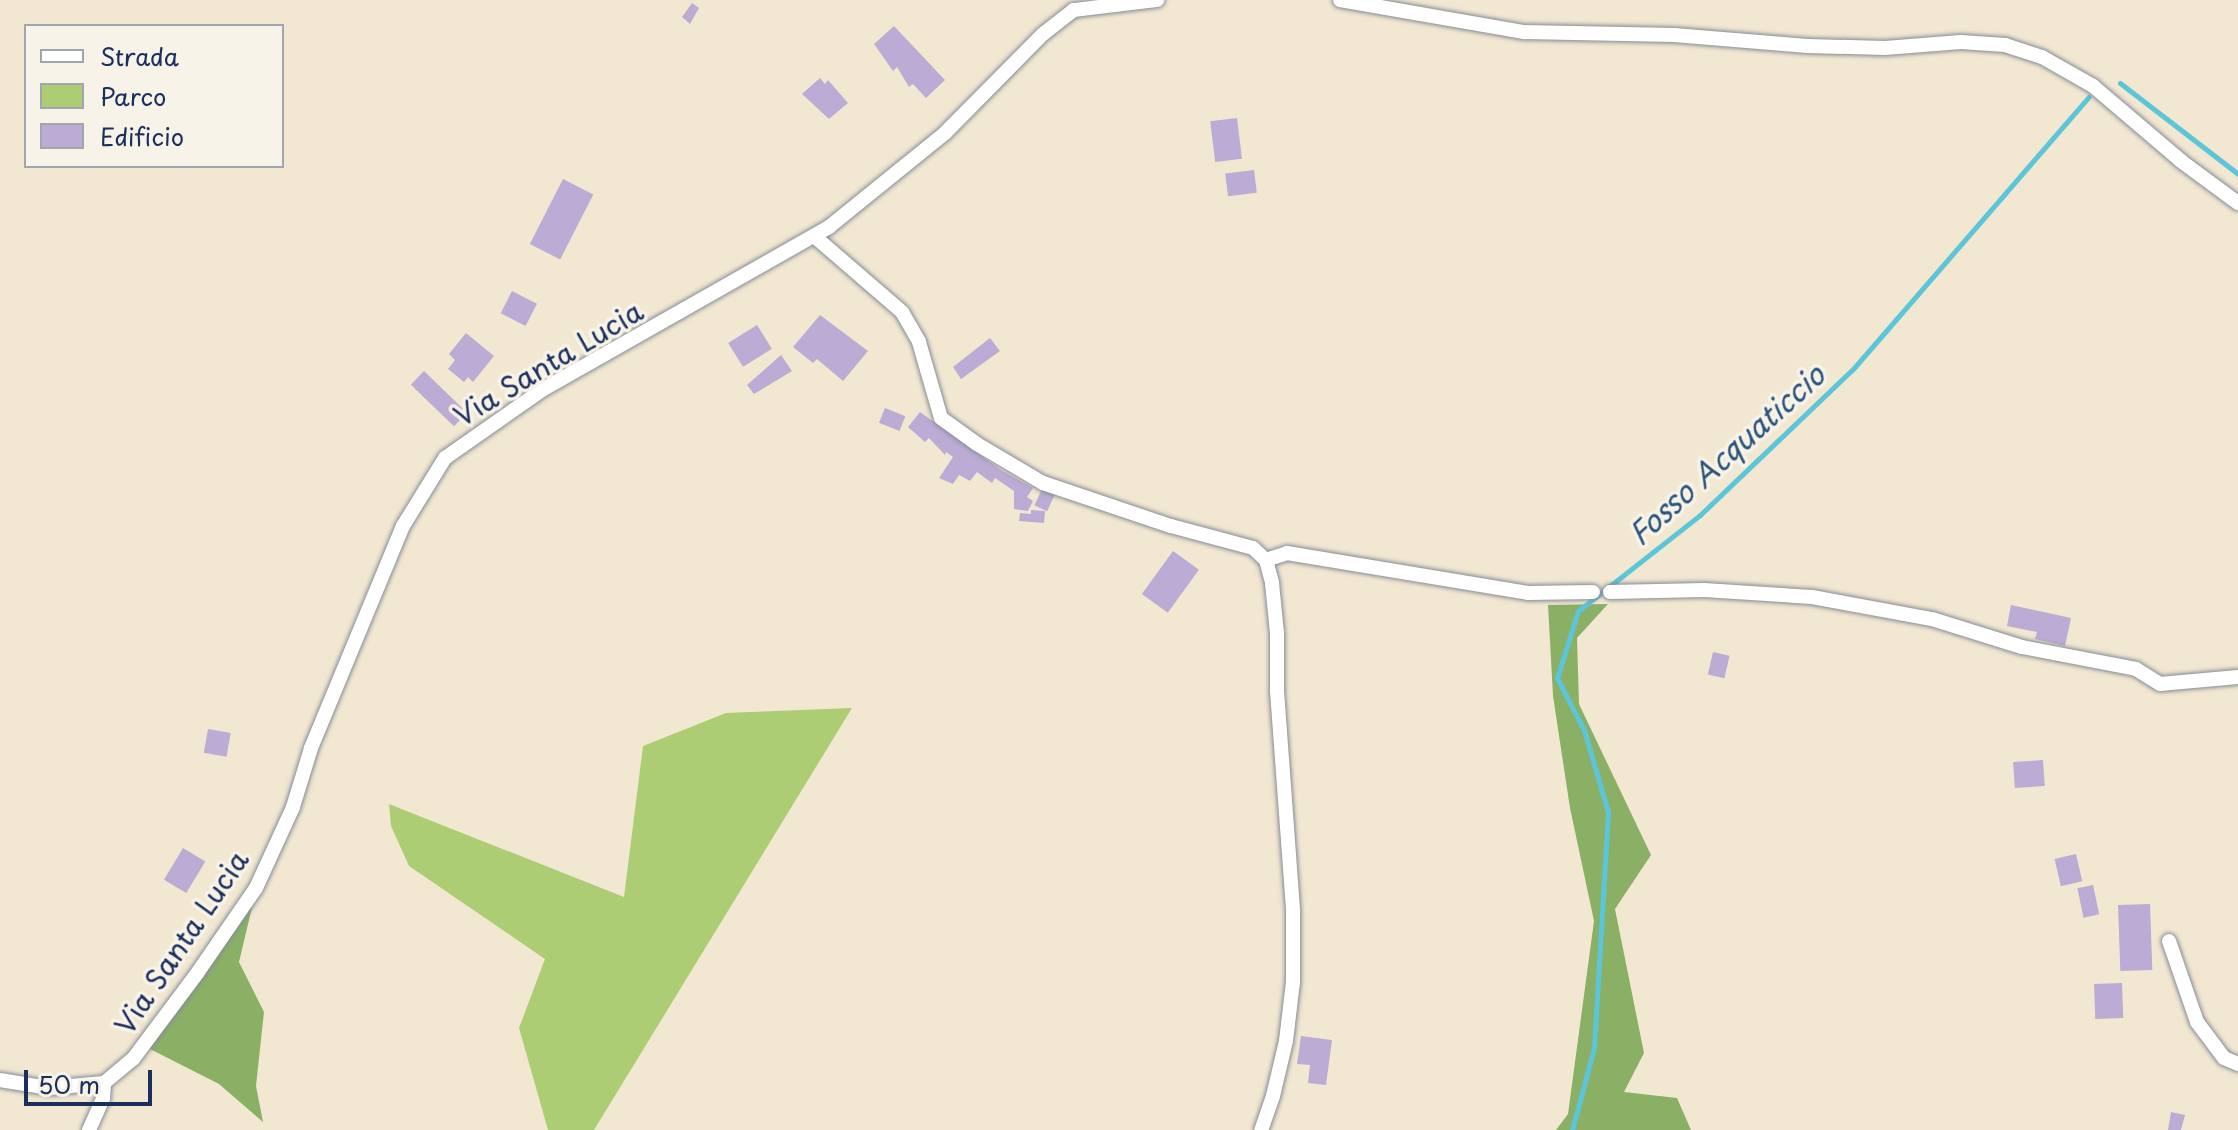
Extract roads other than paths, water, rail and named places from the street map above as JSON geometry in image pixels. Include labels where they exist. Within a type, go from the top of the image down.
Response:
[{"type":"street","points":[[1059,0],[1074,10],[1157,0]]},
{"type":"street","points":[[1340,0],[1524,32],[1674,35],[1824,47],[1885,48],[1961,42],[2005,45],[2042,57],[2093,86],[2181,161],[2238,203]]},
{"type":"street","name":"Via Santa Lucia","points":[[104,1083],[133,1059],[256,888],[293,807],[311,748],[403,526],[445,458],[542,390],[814,236],[945,133],[1043,34],[1074,10]]},
{"type":"street","points":[[814,236],[902,312],[919,342],[941,418],[977,444],[1043,483],[1171,526],[1253,548],[1266,560],[1272,583],[1277,633],[1277,691],[1293,911],[1293,982],[1286,1041],[1261,1130]]},
{"type":"street","points":[[1266,560],[1287,553],[1528,593],[1593,592]]},
{"type":"street","points":[[1610,592],[1704,590],[1812,597],[1932,619],[2022,647],[2136,669],[2160,684],[2238,677]]},
{"type":"street","points":[[2169,941],[2197,1022],[2224,1058],[2238,1064]]},
{"type":"street","points":[[0,1080],[49,1088],[104,1083],[103,1098],[89,1130]]},
{"type":"waterway","name":"Fosso Acquaticcio","points":[[2120,83],[2238,174]]},
{"type":"waterway","name":"Fosso Acquaticcio","points":[[1572,1130],[1594,1048],[1608,812],[1584,730],[1557,678],[1578,611],[1700,515],[1853,369],[2089,97]]}]
